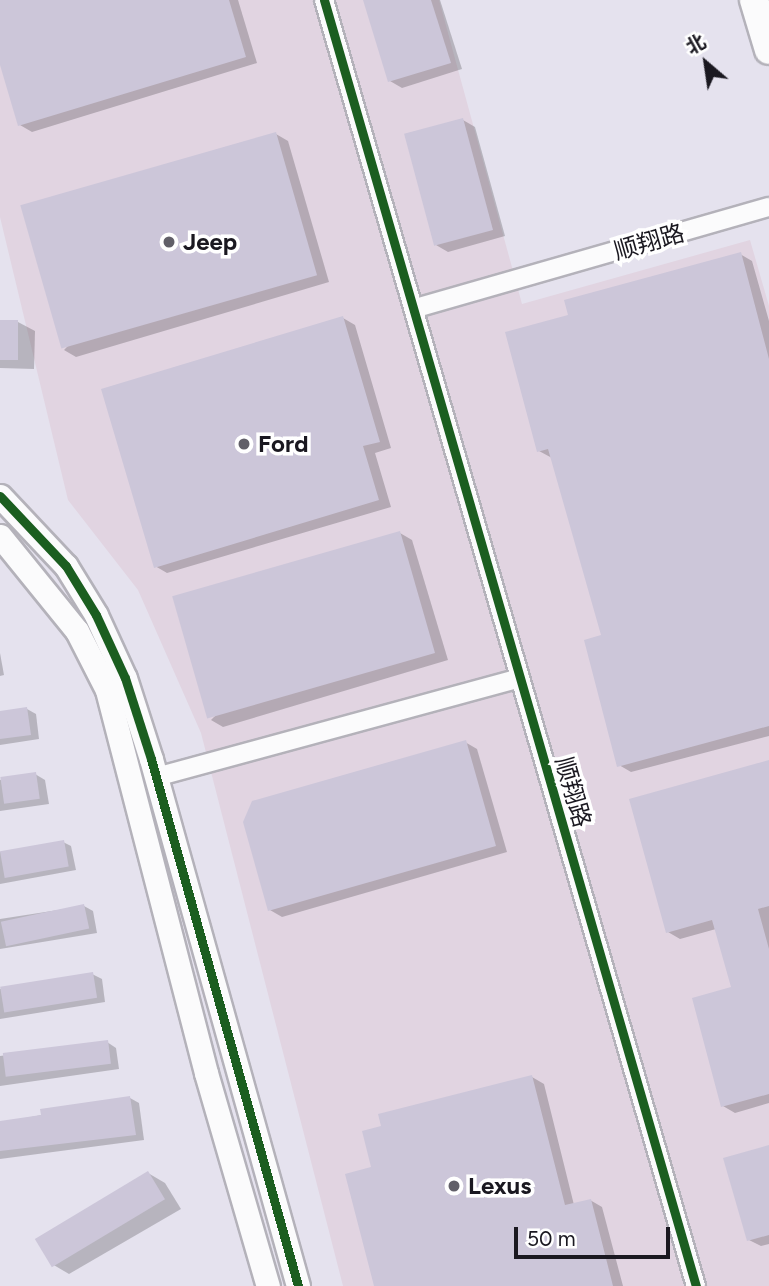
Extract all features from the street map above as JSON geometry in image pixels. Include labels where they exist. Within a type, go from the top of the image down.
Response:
[{"type":"main road","points":[[754,0],[769,50]]},
{"type":"street","points":[[324,0],[416,308]]},
{"type":"street","name":"顺翔路","points":[[696,1286],[416,308],[769,207]]},
{"type":"street","points":[[0,496],[66,566],[96,615],[125,678],[156,777],[298,1286]]},
{"type":"street","points":[[0,536],[77,631],[107,690],[206,1073],[268,1286]]},
{"type":"street","points":[[156,777],[520,678]]},
{"type":"shaded area","points":[[0,0],[439,0],[522,304],[750,240],[769,306],[769,1286],[343,1286],[201,733],[138,590],[68,500],[0,217]]},
{"type":"building","points":[[0,0],[229,0],[246,57],[18,126],[0,65]]},
{"type":"building","points":[[363,0],[431,0],[451,63],[388,82]]},
{"type":"building","points":[[463,118],[493,230],[434,246],[404,134]]},
{"type":"building","name":"Jeep","points":[[276,132],[317,275],[61,349],[20,205]]},
{"type":"building","points":[[741,252],[769,359],[769,726],[617,767],[584,640],[601,635],[548,449],[537,452],[505,332],[568,315],[564,300]]},
{"type":"building","name":"Ford","points":[[343,316],[380,442],[363,446],[379,500],[154,568],[101,389]]},
{"type":"building","points":[[0,320],[18,320],[18,360],[0,360]]},
{"type":"building","points":[[400,531],[435,653],[207,718],[172,596]]},
{"type":"building","points":[[27,707],[31,735],[0,739],[0,711]]},
{"type":"building","points":[[466,740],[496,846],[268,911],[243,822],[252,801]]},
{"type":"building","points":[[769,760],[769,906],[758,909],[769,949],[769,1094],[721,1107],[692,998],[731,987],[712,920],[666,933],[629,799]]},
{"type":"building","points":[[36,772],[40,799],[4,804],[0,777]]},
{"type":"building","points":[[64,840],[69,867],[5,878],[0,851]]},
{"type":"building","points":[[84,904],[89,928],[6,946],[1,922]]},
{"type":"building","points":[[93,972],[97,998],[4,1012],[0,987]]},
{"type":"building","points":[[108,1040],[111,1064],[6,1077],[3,1053]]},
{"type":"building","name":"Lexus","points":[[532,1075],[565,1205],[591,1199],[613,1286],[374,1286],[345,1174],[371,1167],[362,1131],[381,1126],[378,1114]]},
{"type":"building","points":[[130,1096],[136,1135],[0,1151],[0,1121],[41,1115],[40,1109]]},
{"type":"building","points":[[769,1145],[769,1235],[747,1241],[723,1158]]},
{"type":"building","points":[[148,1171],[165,1199],[52,1267],[35,1239]]},
{"type":"cycle path","points":[[324,0],[696,1286]]},
{"type":"cycle path","points":[[0,496],[66,566],[96,615],[125,678],[151,759],[298,1286]]},
{"type":"place","name":"Jeep","points":[[169,242]]},
{"type":"place","name":"Ford","points":[[244,444]]},
{"type":"place","name":"Lexus","points":[[454,1186]]}]
